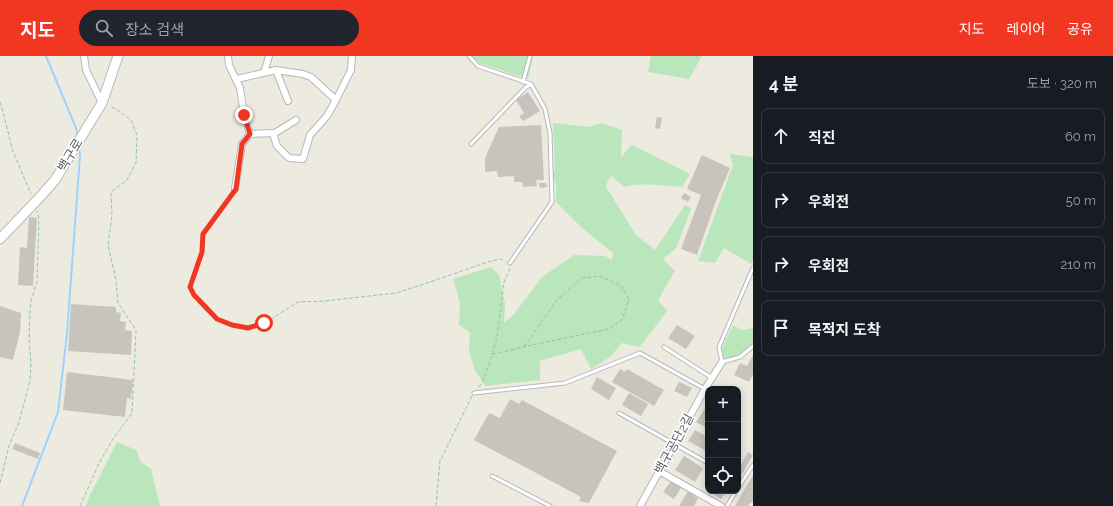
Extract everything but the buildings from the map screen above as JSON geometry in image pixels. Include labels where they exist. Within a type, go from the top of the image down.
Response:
[{"type":"street","points":[[84,56],[86,70],[102,103]]},
{"type":"street","name":"백구로","points":[[0,239],[55,180],[102,103],[118,56]]},
{"type":"street","points":[[228,56],[229,65],[240,88],[244,115],[250,134]]},
{"type":"street","points":[[264,73],[269,56]]},
{"type":"street","points":[[273,133],[277,146],[289,158],[303,160],[310,135],[327,116],[351,70],[352,56]]},
{"type":"street","points":[[237,79],[276,70],[311,77],[336,100]]},
{"type":"street","points":[[276,70],[288,101]]},
{"type":"street","points":[[236,189],[242,144],[250,134],[275,133],[296,120]]},
{"type":"street","name":"백구공단2길","points":[[707,386],[722,362]]},
{"type":"street","name":"백구공단2길","points":[[640,506],[705,390]]},
{"type":"street","points":[[659,471],[722,506]]},
{"type":"lane","points":[[469,56],[478,66],[531,84],[545,109],[550,133],[552,202],[510,263]]},
{"type":"lane","points":[[523,82],[530,56]]},
{"type":"lane","points":[[471,144],[525,88],[531,84]]},
{"type":"lane","points":[[753,268],[719,348],[722,362],[740,357],[753,346]]},
{"type":"lane","points":[[664,347],[712,378]]},
{"type":"lane","points":[[474,393],[566,383],[640,353],[705,390]]},
{"type":"lane","points":[[619,413],[705,461]]},
{"type":"lane","points":[[741,484],[753,465]]},
{"type":"lane","points":[[492,476],[550,506]]},
{"type":"lane","points":[[727,506],[734,494]]},
{"type":"path","points":[[0,102],[12,149],[39,218],[37,282],[31,301],[30,310],[30,381],[19,422],[9,446],[0,483]]},
{"type":"path","points":[[80,506],[100,461],[113,439],[132,413],[136,330],[118,303],[116,280],[108,245],[112,215],[111,192],[126,180],[136,163],[138,135],[131,120],[116,109],[102,103]]},
{"type":"path","points":[[236,189],[203,234],[202,252],[190,287],[194,295],[217,319],[232,325],[248,328],[264,323],[298,302],[325,301],[396,293],[488,262],[500,259],[510,263],[510,269],[504,282],[497,337],[490,365],[482,383],[470,399],[440,461],[436,506]]},
{"type":"path","points":[[492,354],[609,329],[622,320],[629,299],[621,286],[600,276],[582,278],[557,300],[524,347]]},
{"type":"green space","points":[[471,56],[533,56],[528,79],[479,63]]},
{"type":"green space","points":[[651,56],[702,56],[689,79],[648,72]]},
{"type":"green space","points":[[553,123],[589,127],[602,123],[622,130],[621,157],[632,145],[690,174],[682,187],[637,185],[625,187],[611,176],[606,187],[636,235],[655,250],[685,205],[691,209],[676,248],[663,259],[675,271],[658,300],[667,311],[640,347],[622,343],[610,357],[591,369],[581,349],[540,361],[540,380],[486,386],[475,371],[469,352],[470,332],[459,325],[460,303],[453,279],[491,267],[499,275],[505,304],[504,323],[514,314],[542,277],[574,255],[605,256],[612,260],[613,253],[582,228],[556,202],[556,184],[552,172],[555,171]]},
{"type":"green space","points":[[730,154],[753,157],[753,260],[751,264],[724,248],[715,263],[698,261],[733,165]]},
{"type":"green space","points":[[733,325],[742,330],[753,328],[753,343],[743,352],[727,358],[723,357],[722,349]]},
{"type":"green space","points":[[117,442],[136,450],[141,462],[151,469],[160,506],[86,506],[89,497]]},
{"type":"waterway","points":[[46,56],[76,128],[78,137]]},
{"type":"waterway","points":[[22,506],[58,412],[67,333],[80,156],[79,147]]},
{"type":"route","points":[[244,115],[250,134],[242,144],[236,189],[203,234],[202,252],[190,287],[194,295],[217,319],[232,325],[248,328],[264,323]]}]
